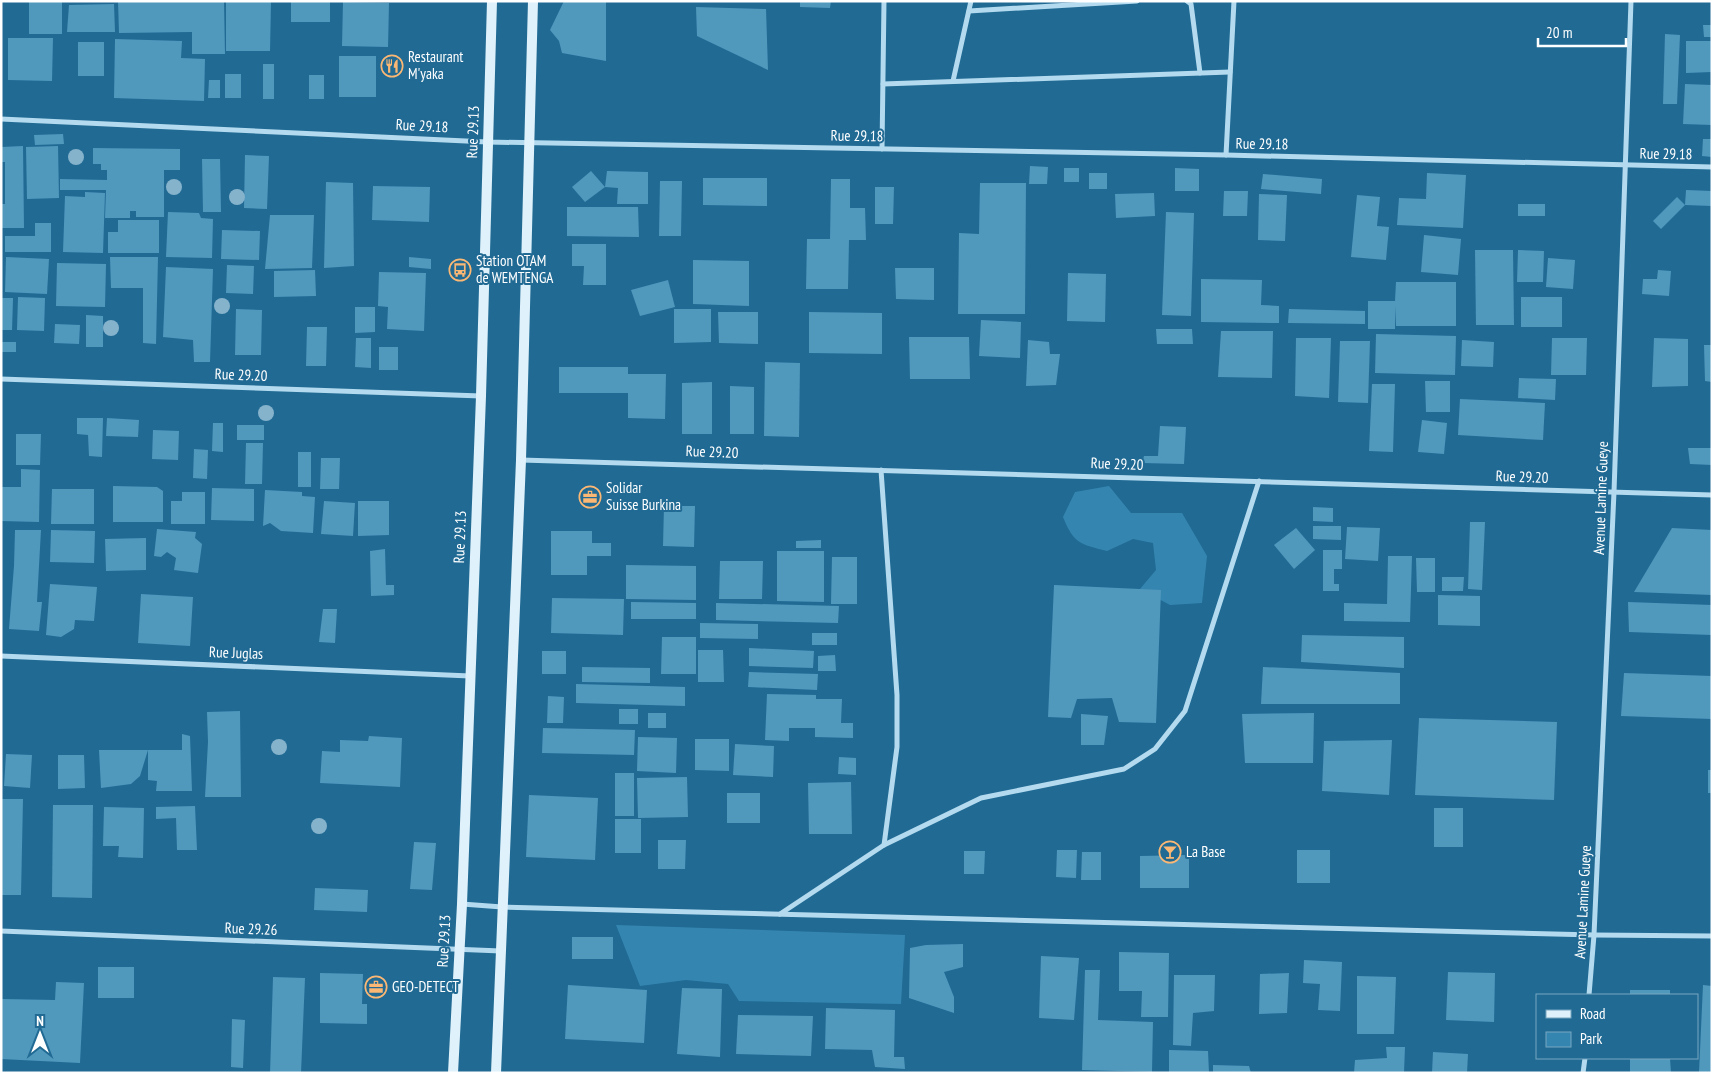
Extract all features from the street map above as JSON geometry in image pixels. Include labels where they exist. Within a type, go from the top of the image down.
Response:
[{"type":"main road","name":"Rue 29.13","points":[[454,1073],[481,396],[492,1]]},
{"type":"main road","points":[[496,1073],[521,460],[533,1]]},
{"type":"street","points":[[882,149],[884,1]]},
{"type":"street","points":[[953,81],[971,1]]},
{"type":"street","points":[[969,11],[1137,1]]},
{"type":"street","points":[[1187,1],[1191,4],[1200,73]]},
{"type":"street","points":[[1226,155],[1234,1]]},
{"type":"street","name":"Avenue Lamine Gueye","points":[[1590,994],[1614,492],[1631,1]]},
{"type":"street","points":[[883,84],[1230,72]]},
{"type":"street","name":"Rue 29.18","points":[[1,119],[487,142],[1226,155],[1712,167]]},
{"type":"street","name":"Rue 29.20","points":[[1,380],[481,396]]},
{"type":"street","name":"Rue 29.20","points":[[521,460],[1712,495]]},
{"type":"street","points":[[881,470],[897,694],[897,747],[884,845]]},
{"type":"street","points":[[780,914],[884,845],[980,798],[1124,769],[1155,749],[1185,711],[1259,481]]},
{"type":"street","name":"Rue Juglas","points":[[1,656],[470,676]]},
{"type":"street","points":[[462,904],[502,907],[1594,935],[1712,936]]},
{"type":"street","name":"Rue 29.26","points":[[1,931],[501,951]]},
{"type":"street","points":[[1583,1073],[1584,1059]]},
{"type":"green space","points":[[1109,486],[1131,513],[1182,513],[1207,556],[1202,603],[1170,605],[1140,589],[1156,570],[1153,543],[1133,539],[1107,551],[1079,542],[1071,533],[1063,517],[1075,492]]},
{"type":"green space","points":[[616,925],[905,935],[901,1004],[739,1001],[728,984],[686,980],[640,986]]},
{"type":"building","points":[[29,1],[62,1],[62,34],[29,34]]},
{"type":"building","points":[[118,1],[224,1],[225,54],[192,54],[192,32],[119,33]]},
{"type":"building","points":[[226,1],[271,1],[270,51],[226,51]]},
{"type":"building","points":[[291,1],[330,1],[330,22],[291,22]]},
{"type":"building","points":[[564,1],[606,1],[606,61],[562,53],[559,41],[550,30]]},
{"type":"building","points":[[800,1],[831,1],[830,8],[800,7]]},
{"type":"building","points":[[343,2],[389,3],[388,47],[342,46]]},
{"type":"building","points":[[114,4],[115,32],[67,32],[69,5]]},
{"type":"building","points":[[696,7],[766,9],[768,70],[697,36]]},
{"type":"building","points":[[1703,25],[1712,25],[1712,37],[1704,37]]},
{"type":"building","points":[[1665,34],[1680,35],[1677,104],[1663,104]]},
{"type":"building","points":[[8,38],[53,38],[52,81],[8,80]]},
{"type":"building","points":[[115,39],[182,41],[181,58],[205,59],[204,101],[114,98]]},
{"type":"building","points":[[1686,41],[1712,41],[1712,72],[1686,73]]},
{"type":"building","points":[[78,42],[104,42],[104,76],[78,76]]},
{"type":"building","points":[[339,56],[376,56],[376,97],[339,97]]},
{"type":"building","points":[[263,64],[274,64],[274,99],[263,99]]},
{"type":"building","points":[[225,74],[241,74],[241,98],[225,98]]},
{"type":"building","points":[[309,75],[324,75],[324,99],[309,99]]},
{"type":"building","points":[[209,80],[220,80],[220,98],[208,98]]},
{"type":"building","points":[[1685,84],[1712,85],[1712,125],[1683,124]]},
{"type":"building","points":[[63,134],[64,144],[35,145],[34,135]]},
{"type":"building","points":[[1703,139],[1712,139],[1712,157],[1702,156]]},
{"type":"building","points":[[23,146],[24,228],[1,228],[1,204],[5,204],[5,162],[1,162],[1,147]]},
{"type":"building","points":[[58,146],[59,198],[27,199],[26,147]]},
{"type":"building","points":[[93,148],[180,149],[180,170],[164,170],[164,217],[136,217],[136,211],[130,211],[130,218],[105,218],[106,190],[60,190],[60,179],[107,180],[107,170],[101,170],[101,164],[93,164]]},
{"type":"building","points":[[245,155],[269,156],[267,209],[244,208]]},
{"type":"building","points":[[202,159],[220,159],[221,212],[203,212]]},
{"type":"building","points":[[1030,166],[1048,167],[1047,184],[1029,184]]},
{"type":"building","points":[[1064,168],[1079,168],[1079,182],[1064,182]]},
{"type":"building","points":[[1175,168],[1199,169],[1199,191],[1175,191]]},
{"type":"building","points":[[591,171],[605,187],[585,202],[572,187]]},
{"type":"building","points":[[607,171],[648,172],[648,204],[617,204],[618,188],[605,187]]},
{"type":"building","points":[[1089,173],[1107,173],[1107,189],[1089,189]]},
{"type":"building","points":[[1427,173],[1466,175],[1463,228],[1397,225],[1399,198],[1426,199]]},
{"type":"building","points":[[1263,174],[1322,179],[1321,194],[1261,189]]},
{"type":"building","points":[[703,178],[767,178],[767,206],[703,205]]},
{"type":"building","points":[[831,179],[850,179],[850,208],[865,208],[866,240],[849,240],[848,289],[806,289],[807,239],[830,239]]},
{"type":"building","points":[[660,181],[682,181],[681,236],[659,236]]},
{"type":"building","points":[[326,182],[353,183],[354,266],[324,268]]},
{"type":"building","points":[[980,183],[1026,183],[1025,314],[958,314],[959,233],[979,234]]},
{"type":"building","points":[[373,186],[430,187],[429,222],[372,220]]},
{"type":"building","points":[[875,187],[894,187],[893,224],[875,224]]},
{"type":"building","points":[[1686,190],[1712,191],[1712,206],[1685,205]]},
{"type":"building","points":[[1224,191],[1248,191],[1247,216],[1223,216]]},
{"type":"building","points":[[85,192],[105,193],[103,253],[63,252],[65,196],[85,197]]},
{"type":"building","points":[[1154,193],[1155,216],[1116,218],[1115,194]]},
{"type":"building","points":[[1259,194],[1287,195],[1285,241],[1258,240]]},
{"type":"building","points":[[1357,195],[1380,197],[1377,226],[1389,227],[1386,260],[1351,257]]},
{"type":"building","points":[[1677,197],[1685,205],[1661,229],[1653,221]]},
{"type":"building","points":[[1518,204],[1545,204],[1545,216],[1518,216]]},
{"type":"building","points":[[567,207],[638,207],[639,237],[567,236]]},
{"type":"building","points":[[168,212],[199,213],[201,218],[213,219],[212,258],[166,257]]},
{"type":"building","points":[[1166,212],[1194,213],[1191,316],[1162,315]]},
{"type":"building","points":[[270,215],[314,215],[312,268],[265,269]]},
{"type":"building","points":[[118,220],[159,220],[159,253],[108,253],[108,232],[118,232]]},
{"type":"building","points":[[35,223],[51,223],[51,252],[5,252],[5,236],[35,236]]},
{"type":"building","points":[[222,230],[260,231],[259,260],[221,259]]},
{"type":"building","points":[[1424,235],[1461,239],[1458,275],[1421,272]]},
{"type":"building","points":[[572,244],[606,244],[606,285],[583,285],[584,266],[572,266]]},
{"type":"building","points":[[1475,250],[1513,250],[1514,325],[1476,325]]},
{"type":"building","points":[[1518,250],[1544,251],[1543,282],[1517,282]]},
{"type":"building","points":[[6,257],[49,259],[47,294],[5,292]]},
{"type":"building","points":[[110,257],[158,257],[156,344],[143,343],[143,288],[111,288]]},
{"type":"building","points":[[409,257],[431,259],[431,269],[409,267]]},
{"type":"building","points":[[1548,258],[1575,260],[1573,289],[1546,287]]},
{"type":"building","points":[[693,260],[749,261],[749,306],[693,304]]},
{"type":"building","points":[[57,263],[106,264],[105,307],[56,306]]},
{"type":"building","points":[[227,265],[254,266],[253,294],[226,293]]},
{"type":"building","points":[[166,267],[213,269],[210,362],[194,362],[193,340],[163,337]]},
{"type":"building","points":[[895,268],[934,268],[934,300],[896,299]]},
{"type":"building","points":[[315,270],[316,296],[274,297],[274,271]]},
{"type":"building","points":[[1658,270],[1671,271],[1669,296],[1642,294],[1643,279],[1657,279]]},
{"type":"building","points":[[379,272],[426,273],[424,331],[387,329],[388,307],[378,306]]},
{"type":"building","points":[[1068,273],[1106,274],[1105,322],[1067,321]]},
{"type":"building","points":[[1201,279],[1262,280],[1261,305],[1279,306],[1279,323],[1201,322]]},
{"type":"building","points":[[668,280],[675,307],[640,316],[631,290]]},
{"type":"building","points":[[1396,282],[1456,282],[1456,326],[1396,326],[1395,306],[1395,329],[1368,329],[1368,301],[1395,301]]},
{"type":"building","points":[[18,297],[45,298],[44,331],[17,330]]},
{"type":"building","points":[[1521,297],[1562,297],[1562,327],[1521,327]]},
{"type":"building","points":[[1,298],[13,298],[12,330],[1,330]]},
{"type":"building","points":[[355,307],[375,307],[375,332],[355,333]]},
{"type":"building","points":[[236,309],[262,310],[261,355],[235,355]]},
{"type":"building","points":[[674,309],[711,309],[711,342],[674,343]]},
{"type":"building","points":[[1289,309],[1365,311],[1365,324],[1288,323]]},
{"type":"building","points":[[718,312],[758,312],[758,344],[719,343]]},
{"type":"building","points":[[809,312],[882,313],[882,354],[809,353]]},
{"type":"building","points":[[86,315],[103,316],[103,347],[86,347]]},
{"type":"building","points":[[981,320],[1021,322],[1020,358],[979,356]]},
{"type":"building","points":[[55,324],[80,325],[79,344],[54,343]]},
{"type":"building","points":[[307,327],[327,327],[326,366],[306,366]]},
{"type":"building","points":[[1156,329],[1192,329],[1193,344],[1157,344]]},
{"type":"building","points":[[1221,331],[1273,331],[1272,378],[1218,377]]},
{"type":"building","points":[[1376,334],[1456,336],[1455,375],[1375,373]]},
{"type":"building","points":[[909,337],[969,337],[970,379],[910,379]]},
{"type":"building","points":[[356,338],[371,338],[371,368],[355,367]]},
{"type":"building","points":[[1296,338],[1331,338],[1329,398],[1295,396]]},
{"type":"building","points":[[1552,338],[1587,338],[1586,375],[1551,375]]},
{"type":"building","points":[[1654,338],[1688,339],[1688,386],[1652,387]]},
{"type":"building","points":[[1028,340],[1049,342],[1050,354],[1060,354],[1056,385],[1026,386]]},
{"type":"building","points":[[1462,340],[1494,342],[1493,367],[1461,366]]},
{"type":"building","points":[[1340,341],[1370,341],[1368,403],[1338,402]]},
{"type":"building","points":[[1,342],[16,342],[16,352],[1,352]]},
{"type":"building","points":[[1704,345],[1712,345],[1712,382],[1705,381]]},
{"type":"building","points":[[379,347],[398,347],[398,370],[379,370]]},
{"type":"building","points":[[765,362],[800,363],[799,437],[764,436]]},
{"type":"building","points":[[559,367],[628,367],[628,374],[666,374],[665,419],[628,418],[628,393],[559,393]]},
{"type":"building","points":[[1519,378],[1556,379],[1555,400],[1518,398]]},
{"type":"building","points":[[1425,381],[1450,381],[1450,412],[1426,412]]},
{"type":"building","points":[[712,382],[712,434],[682,434],[682,383]]},
{"type":"building","points":[[1372,384],[1395,384],[1393,452],[1369,451]]},
{"type":"building","points":[[730,386],[754,387],[754,434],[730,434]]},
{"type":"building","points":[[1460,399],[1545,403],[1543,440],[1458,435]]},
{"type":"building","points":[[77,418],[103,418],[102,457],[89,456],[88,435],[77,434]]},
{"type":"building","points":[[107,418],[139,420],[138,437],[106,436]]},
{"type":"building","points":[[1422,420],[1447,423],[1444,454],[1418,452]]},
{"type":"building","points":[[213,423],[223,423],[223,452],[212,451]]},
{"type":"building","points":[[237,425],[264,425],[264,440],[237,440]]},
{"type":"building","points":[[1160,426],[1186,427],[1184,464],[1142,463],[1144,456],[1158,456]]},
{"type":"building","points":[[153,430],[179,431],[178,460],[152,459]]},
{"type":"building","points":[[16,434],[41,434],[40,465],[16,465]]},
{"type":"building","points":[[246,443],[263,443],[262,484],[245,484]]},
{"type":"building","points":[[1688,448],[1712,448],[1712,465],[1690,464]]},
{"type":"building","points":[[194,449],[208,450],[207,479],[193,478]]},
{"type":"building","points":[[298,452],[311,452],[311,487],[298,487]]},
{"type":"building","points":[[321,458],[340,458],[339,489],[320,489]]},
{"type":"building","points":[[21,469],[40,470],[39,522],[1,521],[2,487],[21,487]]},
{"type":"building","points":[[113,486],[157,487],[163,491],[163,522],[113,522]]},
{"type":"building","points":[[212,488],[254,489],[254,521],[211,520]]},
{"type":"building","points":[[52,489],[94,489],[94,524],[51,524]]},
{"type":"building","points":[[265,490],[302,492],[302,496],[315,497],[313,533],[281,531],[270,523],[263,526]]},
{"type":"building","points":[[182,492],[205,492],[205,524],[171,524],[171,501],[182,501]]},
{"type":"building","points":[[324,501],[355,503],[353,536],[321,534]]},
{"type":"building","points":[[358,501],[389,501],[389,535],[358,536]]},
{"type":"building","points":[[664,506],[695,506],[694,547],[663,546]]},
{"type":"building","points":[[1313,507],[1333,508],[1333,522],[1313,521]]},
{"type":"building","points":[[1470,522],[1485,522],[1482,590],[1468,589]]},
{"type":"building","points":[[1313,526],[1341,526],[1341,540],[1313,539]]},
{"type":"building","points":[[1347,527],[1380,528],[1378,561],[1345,559]]},
{"type":"building","points":[[1296,528],[1315,550],[1294,569],[1274,545]]},
{"type":"building","points":[[1672,528],[1712,530],[1712,595],[1634,592]]},
{"type":"building","points":[[157,529],[196,532],[195,538],[202,544],[198,573],[174,570],[176,558],[167,552],[161,557],[154,556]]},
{"type":"building","points":[[15,530],[41,530],[37,602],[42,602],[39,631],[9,629]]},
{"type":"building","points":[[51,530],[95,531],[94,563],[50,562]]},
{"type":"building","points":[[551,531],[592,531],[592,543],[611,543],[611,556],[587,556],[587,575],[551,575]]},
{"type":"building","points":[[146,538],[146,570],[106,571],[105,539]]},
{"type":"building","points":[[821,540],[821,548],[796,548],[796,541]]},
{"type":"building","points":[[385,549],[386,585],[394,585],[394,595],[371,596],[370,551]]},
{"type":"building","points":[[1323,550],[1342,550],[1342,569],[1334,569],[1334,584],[1339,584],[1339,591],[1323,591]]},
{"type":"building","points":[[777,551],[824,551],[824,602],[777,601]]},
{"type":"building","points":[[1388,556],[1412,556],[1410,622],[1344,621],[1344,603],[1387,604]]},
{"type":"building","points":[[832,557],[857,557],[857,604],[831,604]]},
{"type":"building","points":[[1416,558],[1435,558],[1435,592],[1417,592]]},
{"type":"building","points":[[720,561],[763,561],[762,599],[719,599]]},
{"type":"building","points":[[626,565],[696,566],[696,600],[626,599]]},
{"type":"building","points":[[1442,577],[1464,577],[1463,591],[1442,591]]},
{"type":"building","points":[[50,584],[97,587],[94,621],[75,620],[74,629],[61,637],[46,635]]},
{"type":"building","points":[[1054,585],[1161,590],[1156,723],[1119,722],[1112,698],[1077,699],[1071,718],[1048,717]]},
{"type":"building","points":[[141,594],[193,597],[190,646],[138,643]]},
{"type":"building","points":[[1438,595],[1480,596],[1480,626],[1438,625]]},
{"type":"building","points":[[552,598],[624,599],[623,635],[551,633]]},
{"type":"building","points":[[631,602],[696,603],[696,619],[631,619]]},
{"type":"building","points":[[1628,602],[1712,605],[1712,635],[1629,632]]},
{"type":"building","points":[[716,603],[839,606],[838,623],[716,620]]},
{"type":"building","points":[[323,609],[337,609],[335,643],[319,642]]},
{"type":"building","points":[[700,623],[758,624],[758,639],[700,638]]},
{"type":"building","points":[[812,633],[837,633],[837,645],[812,645]]},
{"type":"building","points":[[1302,635],[1404,637],[1404,668],[1301,662]]},
{"type":"building","points":[[662,637],[696,637],[696,674],[661,674]]},
{"type":"building","points":[[749,648],[814,651],[813,668],[749,666]]},
{"type":"building","points":[[698,650],[723,650],[724,682],[698,682]]},
{"type":"building","points":[[542,651],[566,651],[566,674],[542,674]]},
{"type":"building","points":[[835,655],[836,671],[818,671],[818,656]]},
{"type":"building","points":[[582,667],[650,668],[650,683],[582,682]]},
{"type":"building","points":[[1263,667],[1400,673],[1400,704],[1261,704]]},
{"type":"building","points":[[749,672],[818,674],[817,690],[748,687]]},
{"type":"building","points":[[1624,673],[1712,676],[1712,719],[1621,716]]},
{"type":"building","points":[[576,684],[685,687],[685,706],[576,703]]},
{"type":"building","points":[[767,694],[816,695],[816,699],[842,699],[841,723],[853,723],[853,738],[815,737],[815,728],[789,728],[789,741],[765,740]]},
{"type":"building","points":[[548,696],[564,697],[563,723],[547,723]]},
{"type":"building","points":[[619,709],[638,709],[638,724],[619,724]]},
{"type":"building","points":[[240,711],[241,797],[205,797],[208,742],[207,712]]},
{"type":"building","points":[[648,713],[666,713],[666,728],[648,728]]},
{"type":"building","points":[[1314,713],[1313,763],[1245,763],[1242,714]]},
{"type":"building","points":[[1081,714],[1108,716],[1104,745],[1081,745]]},
{"type":"building","points":[[1419,718],[1557,722],[1554,800],[1415,795]]},
{"type":"building","points":[[543,728],[635,730],[634,755],[542,753]]},
{"type":"building","points":[[182,734],[190,736],[192,791],[156,791],[157,781],[148,780],[148,750],[182,750]]},
{"type":"building","points":[[369,736],[402,738],[400,787],[320,783],[322,751],[340,752],[340,740],[368,741]]},
{"type":"building","points":[[638,737],[677,738],[676,773],[637,771]]},
{"type":"building","points":[[695,739],[729,739],[729,771],[695,770]]},
{"type":"building","points":[[1392,740],[1389,795],[1322,791],[1324,741]]},
{"type":"building","points":[[735,744],[774,746],[773,777],[733,775]]},
{"type":"building","points":[[99,750],[148,750],[140,776],[131,784],[101,788]]},
{"type":"building","points":[[6,754],[32,755],[30,788],[4,786]]},
{"type":"building","points":[[58,755],[84,755],[85,788],[58,789]]},
{"type":"building","points":[[839,757],[856,758],[856,775],[838,774]]},
{"type":"building","points":[[1708,770],[1712,770],[1712,793],[1708,793]]},
{"type":"building","points":[[615,773],[634,773],[634,816],[615,816]]},
{"type":"building","points":[[687,777],[688,817],[638,818],[637,778]]},
{"type":"building","points":[[851,782],[852,834],[809,834],[808,783]]},
{"type":"building","points":[[727,793],[760,793],[760,823],[727,823]]},
{"type":"building","points":[[529,795],[598,798],[595,860],[526,857]]},
{"type":"building","points":[[1,799],[23,799],[21,895],[1,895]]},
{"type":"building","points":[[53,805],[93,805],[92,898],[52,897]]},
{"type":"building","points":[[195,806],[197,850],[177,850],[176,818],[156,819],[156,807]]},
{"type":"building","points":[[104,807],[144,808],[143,858],[118,857],[119,846],[103,846]]},
{"type":"building","points":[[1434,808],[1463,808],[1463,847],[1434,847]]},
{"type":"building","points":[[615,819],[641,819],[641,853],[615,853]]},
{"type":"building","points":[[658,840],[686,840],[685,869],[658,869]]},
{"type":"building","points":[[414,842],[436,843],[432,890],[410,889]]},
{"type":"building","points":[[1057,850],[1077,850],[1076,878],[1056,877]]},
{"type":"building","points":[[1297,850],[1330,850],[1330,883],[1297,883]]},
{"type":"building","points":[[964,851],[985,851],[984,874],[964,874]]},
{"type":"building","points":[[1082,852],[1101,852],[1101,880],[1081,880]]},
{"type":"building","points":[[1189,855],[1189,888],[1140,888],[1140,856]]},
{"type":"building","points":[[315,888],[368,890],[367,912],[314,910]]},
{"type":"building","points":[[572,937],[613,937],[613,959],[572,959]]},
{"type":"building","points":[[963,944],[963,967],[944,972],[954,997],[954,1013],[909,998],[910,948],[926,945]]},
{"type":"building","points":[[1119,952],[1169,953],[1168,1017],[1141,1017],[1142,991],[1119,991]]},
{"type":"building","points":[[1041,956],[1079,958],[1074,1020],[1039,1018]]},
{"type":"building","points":[[1304,960],[1342,962],[1340,1011],[1318,1010],[1320,984],[1303,983]]},
{"type":"building","points":[[98,967],[134,967],[134,998],[98,998]]},
{"type":"building","points":[[1085,970],[1100,970],[1098,1020],[1153,1022],[1152,1072],[1082,1070]]},
{"type":"building","points":[[1448,972],[1495,973],[1494,1022],[1446,1020]]},
{"type":"building","points":[[320,973],[363,974],[362,1004],[367,1004],[367,1024],[320,1023]]},
{"type":"building","points":[[1289,973],[1287,1013],[1259,1014],[1260,974]]},
{"type":"building","points":[[1174,975],[1215,975],[1214,1011],[1193,1013],[1191,1046],[1173,1045]]},
{"type":"building","points":[[1357,976],[1396,977],[1394,1034],[1357,1034]]},
{"type":"building","points":[[273,977],[305,978],[301,1073],[270,1073]]},
{"type":"building","points":[[56,982],[84,983],[80,1063],[1,1059],[2,999],[55,1000]]},
{"type":"building","points":[[568,985],[647,990],[644,1043],[565,1039]]},
{"type":"building","points":[[1703,985],[1712,986],[1712,1073],[1699,1073]]},
{"type":"building","points":[[682,988],[722,989],[720,1057],[677,1054]]},
{"type":"building","points":[[1630,990],[1670,990],[1670,994],[1630,994]]},
{"type":"building","points":[[826,1008],[895,1010],[894,1057],[904,1057],[905,1069],[875,1067],[872,1050],[825,1049]]},
{"type":"building","points":[[738,1015],[813,1016],[811,1056],[736,1054]]},
{"type":"building","points":[[232,1019],[245,1020],[243,1068],[231,1067]]},
{"type":"building","points":[[1386,1047],[1405,1047],[1404,1073],[1354,1073],[1355,1060],[1387,1058]]},
{"type":"building","points":[[1169,1050],[1208,1051],[1209,1073],[1169,1073]]},
{"type":"building","points":[[1433,1052],[1468,1054],[1467,1073],[1432,1073]]},
{"type":"building","points":[[1630,1059],[1670,1059],[1671,1073],[1630,1073]]},
{"type":"building","points":[[1213,1065],[1249,1066],[1251,1073],[1213,1073]]},
{"type":"place","name":"Restaurant M'yaka","points":[[392,66]]},
{"type":"place","name":"Station OTAM de WEMTENGA","points":[[460,270]]},
{"type":"place","name":"Solidar Suisse Burkina","points":[[590,497]]},
{"type":"place","name":"La Base","points":[[1170,852]]},
{"type":"place","name":"GEO-DETECT","points":[[376,987]]}]
